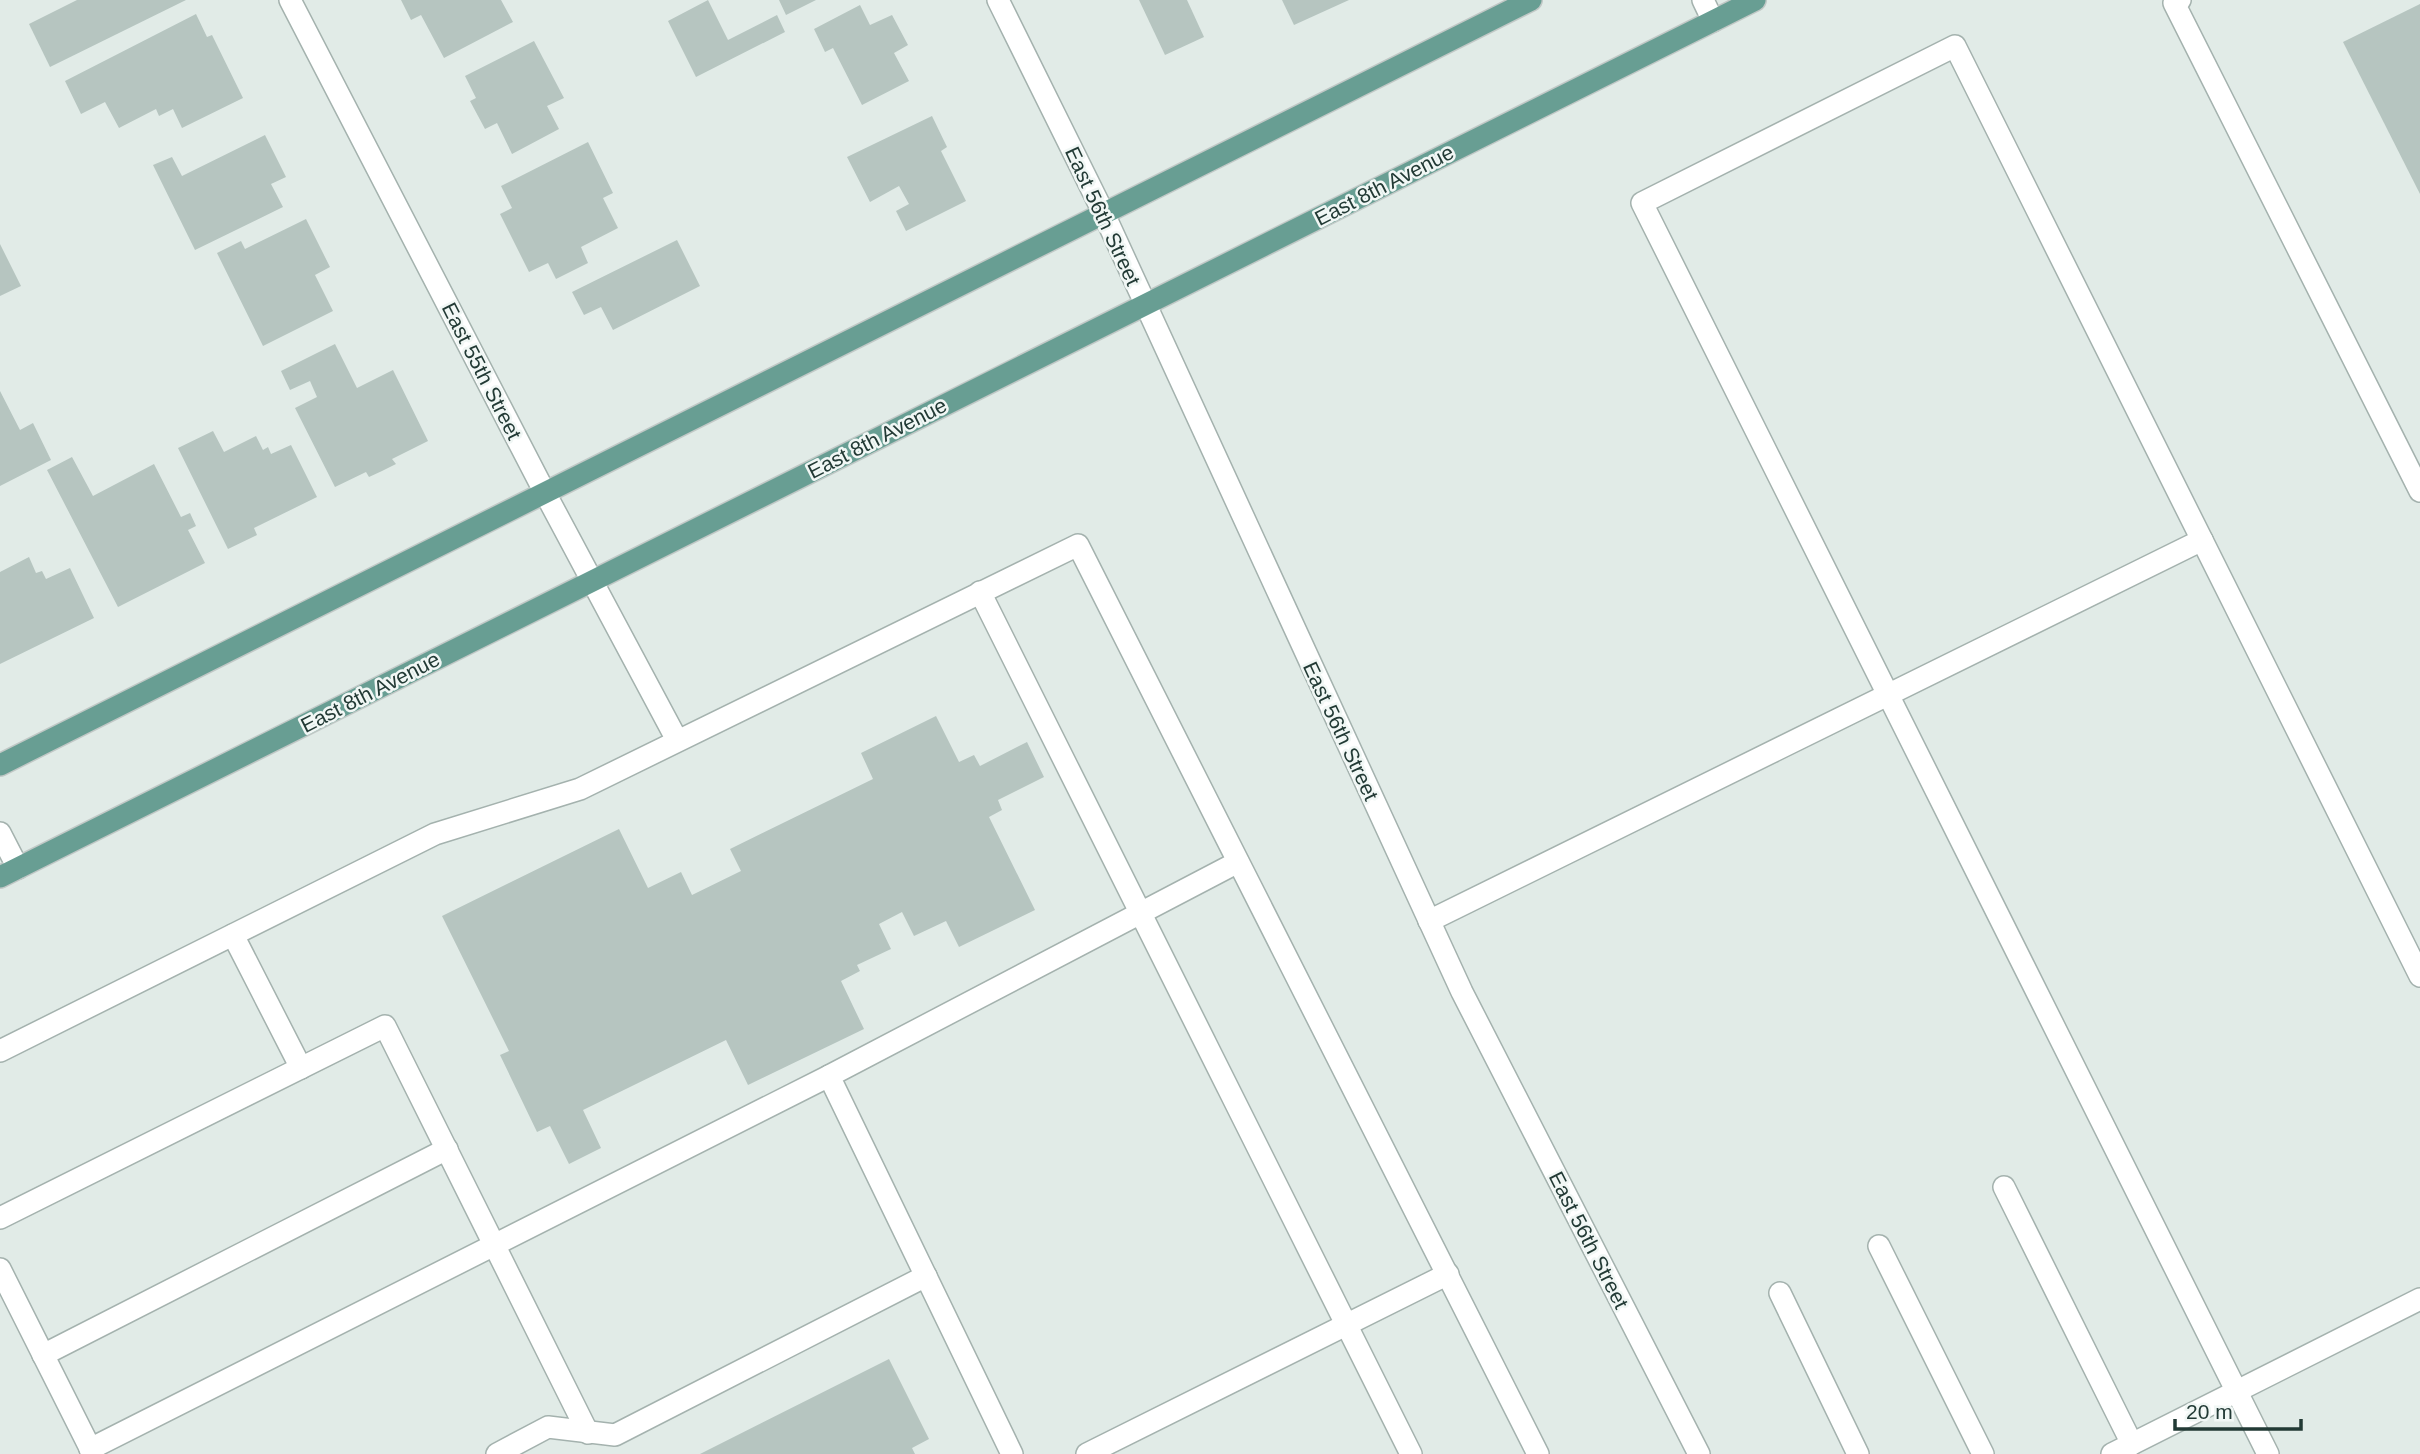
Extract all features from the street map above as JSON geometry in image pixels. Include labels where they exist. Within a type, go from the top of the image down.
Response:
[{"type":"main road","points":[[0,765],[1531,0]]},
{"type":"main road","name":"East 8th Avenue","points":[[9,872],[1755,0]]},
{"type":"street","name":"East 55th Street","points":[[290,0],[544,491],[677,740]]},
{"type":"street","name":"East 56th Street","points":[[998,0],[1104,214],[1468,1004],[1699,1454]]},
{"type":"street","points":[[1703,0],[1713,21]]},
{"type":"street","points":[[2180,0],[2174,3],[2420,491]]},
{"type":"street","points":[[2268,1454],[1642,203],[1955,46],[2420,976]]},
{"type":"street","points":[[1429,921],[2202,540]]},
{"type":"street","points":[[0,1051],[435,834],[580,789],[1078,544],[1538,1454]]},
{"type":"street","points":[[980,592],[1411,1454]]},
{"type":"street","points":[[0,833],[9,872]]},
{"type":"street","points":[[0,1269],[91,1451],[829,1076],[1238,862]]},
{"type":"street","points":[[233,935],[301,1068]]},
{"type":"street","points":[[0,1219],[385,1026],[588,1433]]},
{"type":"street","points":[[829,1076],[1012,1454]]},
{"type":"street","points":[[43,1355],[447,1149]]},
{"type":"street","points":[[2004,1188],[2132,1444]]},
{"type":"street","points":[[1879,1246],[1983,1454]]},
{"type":"street","points":[[1087,1454],[1448,1274]]},
{"type":"street","points":[[497,1454],[548,1427],[615,1436],[926,1276]]},
{"type":"street","points":[[1780,1293],[1858,1454]]},
{"type":"street","points":[[2112,1454],[2420,1299]]},
{"type":"building","points":[[77,0],[186,0],[50,67],[29,24]]},
{"type":"building","points":[[401,0],[501,0],[513,22],[444,58],[421,15],[411,20]]},
{"type":"building","points":[[708,0],[728,40],[777,15],[785,32],[696,77],[668,21]]},
{"type":"building","points":[[779,0],[816,0],[786,15]]},
{"type":"building","points":[[1139,0],[1187,0],[1204,37],[1165,55]]},
{"type":"building","points":[[1282,0],[1349,0],[1294,25]]},
{"type":"building","points":[[2420,4],[2420,194],[2343,42]]},
{"type":"building","points":[[860,5],[870,25],[892,15],[908,45],[894,53],[909,81],[862,105],[833,48],[825,52],[814,29]]},
{"type":"building","points":[[196,14],[207,37],[212,35],[243,98],[182,128],[173,109],[159,116],[156,109],[119,128],[105,102],[81,114],[65,81]]},
{"type":"building","points":[[534,41],[564,98],[547,106],[559,129],[512,154],[497,123],[485,129],[470,101],[476,98],[465,76]]},
{"type":"building","points":[[932,116],[947,147],[941,151],[966,201],[906,231],[896,211],[909,204],[899,186],[870,202],[847,157]]},
{"type":"building","points":[[265,135],[286,177],[271,184],[283,207],[195,250],[153,165],[172,157],[182,176]]},
{"type":"building","points":[[588,142],[613,193],[603,198],[618,228],[581,247],[588,263],[556,279],[548,263],[529,272],[500,214],[512,208],[501,186]]},
{"type":"building","points":[[306,219],[330,267],[315,275],[333,311],[263,346],[217,253],[241,241],[245,249]]},
{"type":"building","points":[[677,240],[700,286],[613,330],[601,307],[584,315],[572,292]]},
{"type":"building","points":[[0,244],[21,286],[0,296]]},
{"type":"building","points":[[335,344],[357,388],[393,370],[428,441],[392,459],[396,464],[382,471],[369,477],[366,472],[335,487],[295,408],[317,397],[310,381],[290,390],[281,371]]},
{"type":"building","points":[[0,391],[20,430],[33,423],[51,460],[0,486]]},
{"type":"building","points":[[213,431],[224,452],[256,436],[263,450],[268,447],[271,454],[291,445],[317,497],[254,528],[257,535],[228,549],[178,448]]},
{"type":"building","points":[[72,457],[93,496],[154,464],[181,517],[190,513],[196,526],[188,530],[205,563],[118,607],[47,470]]},
{"type":"building","points":[[29,557],[36,573],[42,571],[46,579],[70,568],[94,618],[0,664],[0,572]]},
{"type":"building","points":[[936,716],[959,762],[974,755],[980,766],[1027,742],[1044,777],[998,800],[1002,810],[989,817],[1035,910],[959,947],[946,921],[914,936],[902,912],[879,924],[891,949],[857,965],[860,971],[841,981],[864,1029],[748,1085],[726,1040],[583,1110],[601,1148],[569,1164],[550,1126],[537,1132],[500,1055],[509,1051],[442,916],[619,829],[648,888],[681,872],[692,895],[741,871],[730,849],[873,779],[861,753]]},
{"type":"building","points":[[889,1359],[929,1439],[912,1448],[915,1454],[700,1454]]}]
